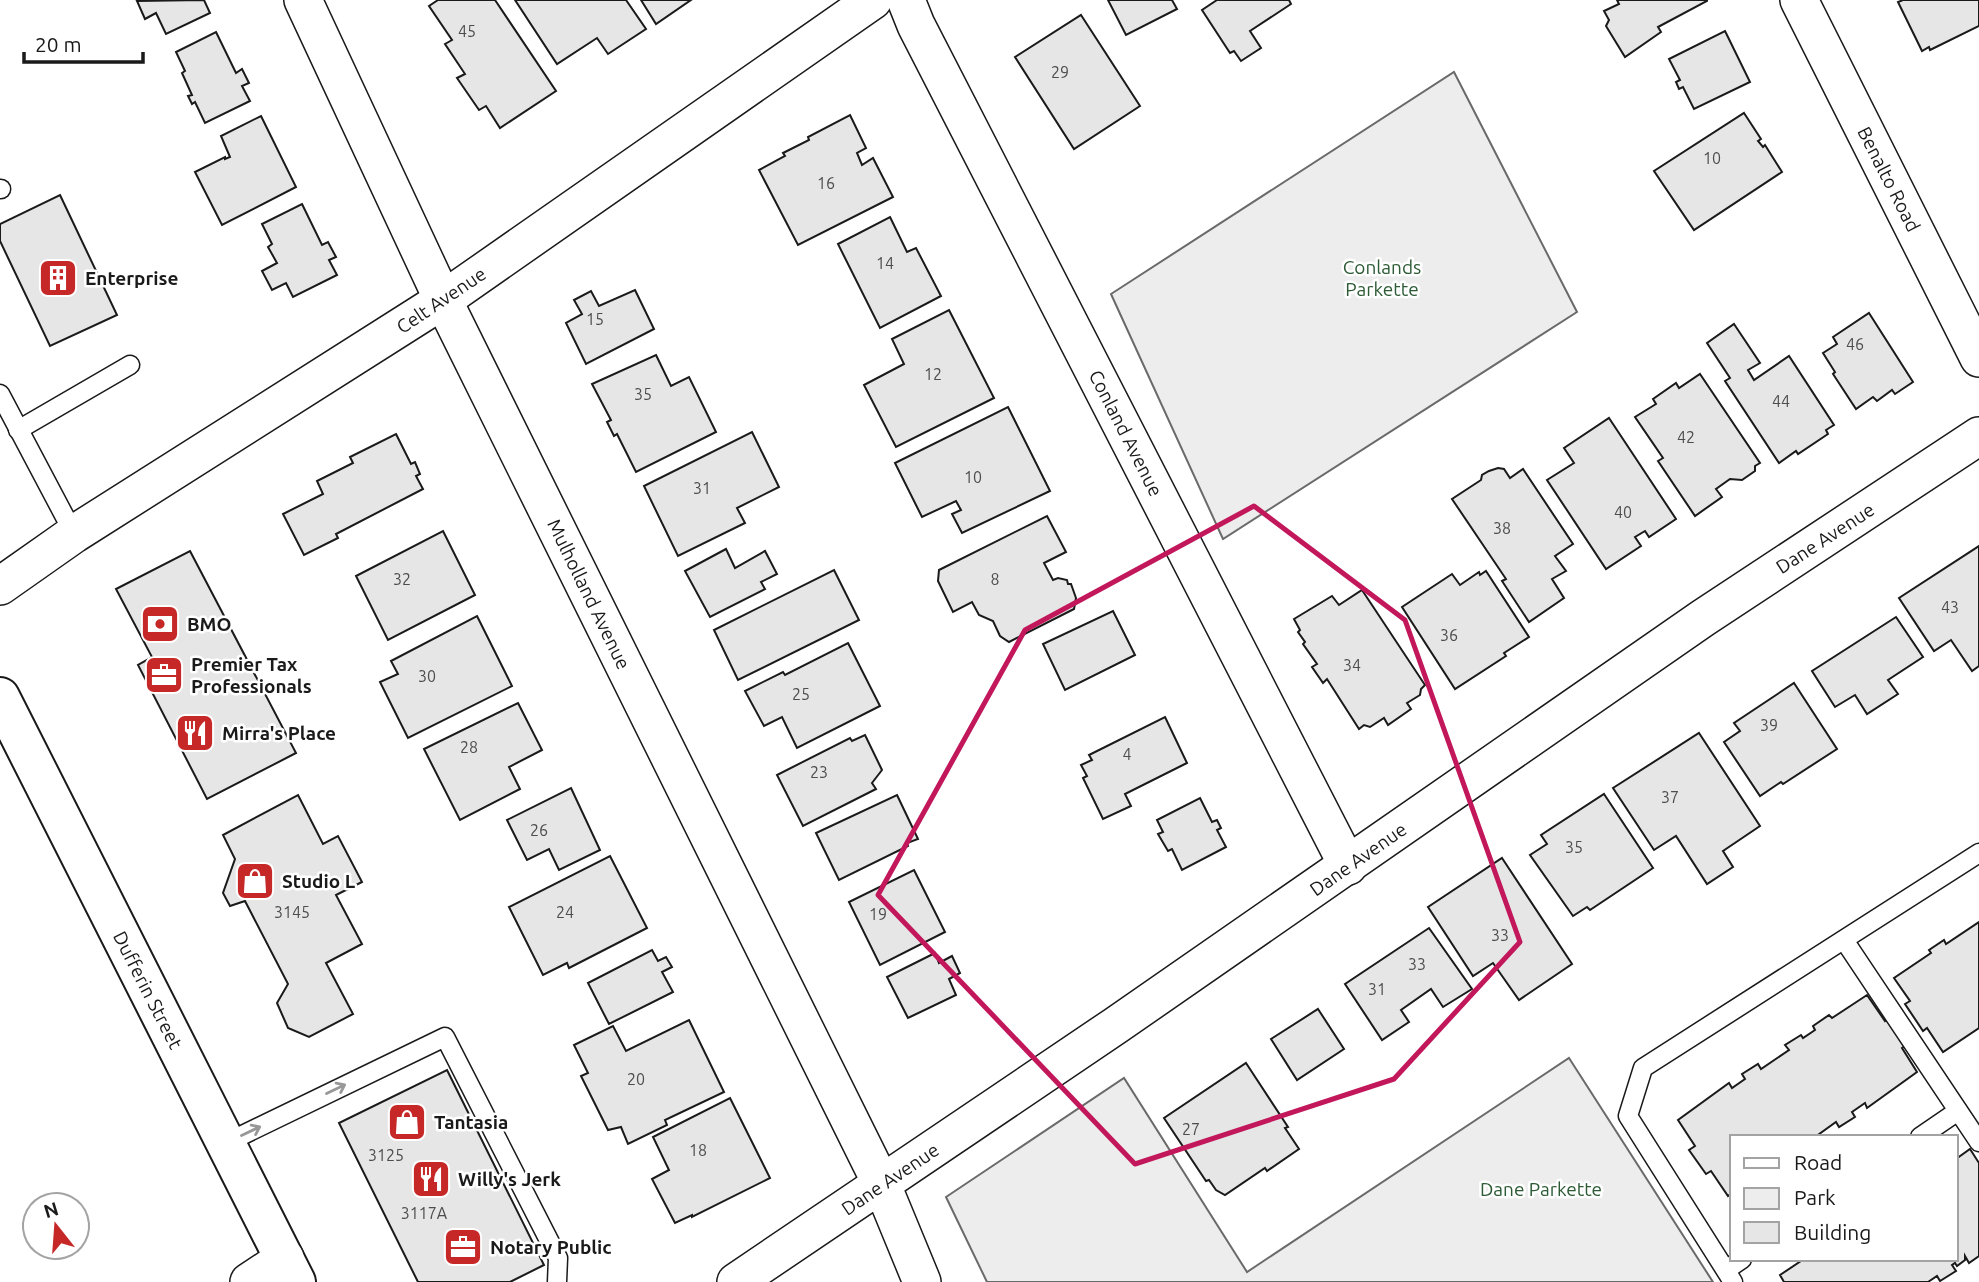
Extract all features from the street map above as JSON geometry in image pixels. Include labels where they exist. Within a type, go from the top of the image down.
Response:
[{"type":"main road","name":"Dufferin Street","points":[[0,697],[290,1270]]},
{"type":"street","name":"Mulholland Avenue","points":[[303,0],[443,300],[882,1185],[922,1282]]},
{"type":"street","name":"Celt Avenue","points":[[0,586],[74,534],[443,300],[873,0]]},
{"type":"street","name":"Conland Avenue","points":[[905,0],[1348,866]]},
{"type":"street","name":"Benalto Road","points":[[1799,0],[1979,358]]},
{"type":"street","name":"Dane Avenue","points":[[736,1282],[1348,866],[1703,618],[1979,436]]},
{"type":"street","points":[[249,1282],[290,1270]]},
{"type":"lane","points":[[18,430],[130,365]]},
{"type":"lane","points":[[0,394],[74,534]]},
{"type":"lane","points":[[1741,1261],[1730,1276],[1628,1116],[1643,1068],[1979,853]]},
{"type":"lane","points":[[1844,940],[1979,1142]]},
{"type":"lane","points":[[226,1143],[445,1037],[558,1258],[557,1282]]},
{"type":"lane","points":[[1923,1135],[1958,1111]]},
{"type":"highlighted area","points":[[1254,506],[1405,620],[1520,942],[1394,1079],[1135,1164],[878,895],[1025,630]]},
{"type":"green space","name":"Conlands Parkette","points":[[1454,72],[1577,312],[1223,539],[1111,294]]},
{"type":"green space","name":"Dane Parkette","points":[[1569,1058],[1713,1282],[987,1282],[946,1197],[1124,1078],[1247,1272]]},
{"type":"building","points":[[204,0],[210,13],[166,34],[156,13],[145,19],[137,1]]},
{"type":"building","points":[[438,0],[495,0],[556,91],[500,128],[486,106],[479,110],[457,78],[465,74],[445,44],[452,40],[429,6]]},
{"type":"building","points":[[515,0],[626,0],[646,29],[608,54],[597,38],[557,64]]},
{"type":"building","points":[[641,0],[691,0],[656,24]]},
{"type":"building","points":[[1108,0],[1172,0],[1177,9],[1126,35]]},
{"type":"building","points":[[1217,0],[1289,0],[1291,4],[1250,31],[1261,48],[1241,61],[1234,51],[1230,53],[1202,10]]},
{"type":"building","points":[[1617,0],[1707,1],[1658,27],[1661,32],[1625,57],[1606,26],[1609,20],[1604,11],[1619,4]]},
{"type":"building","points":[[1979,0],[1979,26],[1930,50],[1929,47],[1922,51],[1898,2]]},
{"type":"building","points":[[1081,15],[1140,106],[1074,149],[1015,57]]},
{"type":"building","points":[[1725,31],[1750,82],[1694,109],[1683,87],[1679,89],[1676,82],[1680,80],[1669,59]]},
{"type":"building","points":[[216,32],[236,73],[242,69],[249,83],[242,86],[250,101],[205,123],[195,102],[192,104],[188,96],[192,95],[176,52]]},
{"type":"building","points":[[1744,113],[1761,139],[1758,141],[1763,147],[1765,145],[1782,172],[1694,230],[1654,171]]},
{"type":"building","points":[[850,115],[866,148],[857,153],[862,165],[873,158],[893,197],[798,245],[759,170],[785,156],[783,153],[809,140],[808,137]]},
{"type":"building","points":[[261,116],[296,187],[222,225],[195,172],[230,157],[221,136]]},
{"type":"building","name":"Enterprise","points":[[60,195],[117,315],[50,346],[0,241],[0,224]]},
{"type":"building","points":[[302,204],[322,245],[328,242],[336,257],[329,260],[337,275],[293,297],[286,283],[272,290],[262,271],[277,263],[268,247],[272,244],[262,224]]},
{"type":"building","points":[[890,217],[907,252],[916,248],[941,296],[880,328],[838,244]]},
{"type":"building","points":[[635,290],[654,329],[586,364],[566,323],[582,314],[574,300],[591,291],[599,306]]},
{"type":"building","points":[[949,310],[994,398],[896,447],[864,385],[904,364],[892,339]]},
{"type":"building","points":[[1869,313],[1913,382],[1895,394],[1892,390],[1877,401],[1873,397],[1856,409],[1823,353],[1837,344],[1833,337]]},
{"type":"building","points":[[1734,324],[1760,363],[1748,370],[1754,380],[1789,356],[1834,425],[1826,430],[1828,434],[1779,463],[1725,381],[1730,378],[1707,343]]},
{"type":"building","points":[[656,355],[671,386],[689,377],[716,432],[636,472],[617,434],[614,436],[607,422],[611,420],[592,384]]},
{"type":"building","points":[[1700,374],[1760,463],[1755,466],[1755,471],[1742,480],[1730,479],[1716,489],[1722,497],[1695,516],[1658,461],[1663,458],[1635,417],[1656,404],[1653,399],[1676,383],[1679,388]]},
{"type":"building","points":[[1008,407],[1050,491],[962,533],[952,514],[961,510],[956,501],[922,517],[895,463]]},
{"type":"building","points":[[1609,418],[1676,519],[1649,537],[1645,531],[1635,537],[1641,546],[1606,569],[1547,480],[1574,463],[1564,448]]},
{"type":"building","points":[[752,432],[779,487],[737,508],[745,523],[678,556],[644,486]]},
{"type":"building","points":[[396,434],[411,464],[415,462],[420,474],[416,476],[423,489],[336,534],[338,538],[304,555],[283,514],[323,494],[317,481],[353,463],[350,457]]},
{"type":"building","points":[[1498,468],[1504,469],[1510,478],[1523,469],[1573,544],[1555,556],[1566,571],[1552,579],[1564,598],[1529,622],[1502,581],[1506,579],[1452,499],[1481,480],[1482,475]]},
{"type":"building","points":[[1047,516],[1066,552],[1044,563],[1053,580],[1067,580],[1068,584],[1071,584],[1076,598],[1074,609],[1009,642],[1000,636],[993,621],[979,615],[972,602],[953,612],[938,581],[939,570]]},
{"type":"building","points":[[443,531],[475,595],[388,640],[356,576]]},
{"type":"building","points":[[1979,546],[1979,666],[1972,671],[1951,640],[1934,651],[1899,598]]},
{"type":"building","points":[[726,549],[735,568],[765,551],[777,574],[761,582],[765,589],[710,617],[685,571]]},
{"type":"building","points":[[190,551],[296,753],[207,799],[138,665],[152,657],[116,589]]},
{"type":"building","points":[[834,570],[859,620],[738,680],[714,630]]},
{"type":"building","points":[[1486,571],[1529,637],[1504,653],[1506,656],[1455,689],[1402,607],[1452,574],[1460,585],[1479,572],[1480,575]]},
{"type":"building","points":[[1362,590],[1425,685],[1420,695],[1407,703],[1411,709],[1388,725],[1384,718],[1370,727],[1364,725],[1359,729],[1327,679],[1323,683],[1312,667],[1317,664],[1303,644],[1305,642],[1294,619],[1332,596],[1339,605]]},
{"type":"building","points":[[1113,611],[1135,655],[1065,690],[1043,644]]},
{"type":"building","points":[[477,616],[512,686],[408,738],[380,682],[398,674],[391,661]]},
{"type":"building","points":[[1896,617],[1923,657],[1888,680],[1898,694],[1867,714],[1855,695],[1835,707],[1812,671]]},
{"type":"building","points":[[848,643],[880,706],[797,748],[782,717],[764,726],[745,691],[783,672],[785,675]]},
{"type":"building","points":[[1794,683],[1837,749],[1760,796],[1724,742],[1740,731],[1734,723]]},
{"type":"building","points":[[518,703],[542,750],[509,767],[520,789],[460,820],[424,749]]},
{"type":"building","points":[[1165,717],[1187,763],[1125,794],[1131,806],[1103,819],[1083,778],[1087,776],[1081,765],[1092,760],[1089,755]]},
{"type":"building","points":[[1699,733],[1760,826],[1723,851],[1733,867],[1707,884],[1676,836],[1654,850],[1613,788]]},
{"type":"building","points":[[865,735],[882,770],[872,783],[876,789],[803,826],[777,775],[850,738],[852,741]]},
{"type":"building","points":[[571,788],[600,850],[559,870],[549,849],[527,860],[507,820]]},
{"type":"building","points":[[1604,794],[1653,868],[1590,910],[1587,907],[1573,916],[1530,855],[1547,844],[1541,835]]},
{"type":"building","points":[[298,795],[323,844],[338,836],[362,882],[336,895],[362,944],[326,963],[353,1014],[309,1037],[288,1028],[277,1003],[288,984],[245,901],[230,906],[223,893],[235,859],[223,835]]},
{"type":"building","points":[[897,795],[918,839],[839,880],[816,833]]},
{"type":"building","points":[[1200,798],[1212,822],[1217,820],[1221,828],[1217,830],[1226,847],[1182,870],[1172,849],[1168,851],[1158,834],[1163,832],[1157,820]]},
{"type":"building","points":[[610,856],[647,928],[569,968],[567,963],[543,975],[509,907]]},
{"type":"building","points":[[1502,858],[1572,964],[1519,1000],[1493,963],[1473,976],[1428,907]]},
{"type":"building","points":[[914,870],[945,932],[880,965],[849,902]]},
{"type":"building","points":[[1979,922],[1979,1028],[1943,1052],[1927,1028],[1923,1031],[1905,1004],[1910,1001],[1894,978],[1931,953],[1929,950],[1944,940],[1946,944]]},
{"type":"building","points":[[1429,928],[1472,989],[1443,1007],[1431,989],[1401,1010],[1409,1022],[1382,1040],[1345,984]]},
{"type":"building","points":[[652,950],[658,961],[666,957],[672,967],[662,972],[673,992],[609,1024],[588,983]]},
{"type":"building","points":[[935,953],[939,963],[952,956],[960,973],[949,979],[956,995],[908,1018],[887,977]]},
{"type":"building","points":[[1867,995],[1885,1021],[1891,1017],[1909,1043],[1902,1048],[1917,1072],[1867,1108],[1865,1103],[1852,1112],[1855,1117],[1839,1127],[1836,1122],[1818,1135],[1730,1135],[1728,1196],[1711,1171],[1706,1174],[1689,1150],[1695,1146],[1678,1120],[1729,1083],[1732,1088],[1745,1079],[1742,1074],[1758,1064],[1761,1069],[1789,1050],[1785,1045],[1815,1030],[1813,1026],[1829,1015],[1832,1018]]},
{"type":"building","points":[[1318,1009],[1344,1049],[1297,1080],[1271,1039]]},
{"type":"building","points":[[689,1020],[724,1092],[665,1120],[667,1125],[628,1144],[621,1127],[608,1130],[581,1076],[588,1073],[574,1045],[613,1026],[626,1051]]},
{"type":"building","points":[[1246,1063],[1288,1127],[1285,1128],[1299,1149],[1225,1195],[1216,1190],[1209,1180],[1206,1181],[1164,1118]]},
{"type":"building","points":[[447,1070],[544,1265],[510,1282],[418,1282],[339,1123]]},
{"type":"building","points":[[730,1098],[770,1178],[675,1223],[652,1179],[669,1170],[653,1137]]},
{"type":"building","points":[[1970,1149],[1979,1163],[1979,1256],[1969,1263],[1965,1256],[1965,1260],[1957,1266],[1955,1263],[1952,1265],[1956,1271],[1940,1281],[1937,1276],[1928,1282],[1784,1282],[1780,1275],[1801,1261],[1958,1261],[1958,1158]]},
{"type":"place","name":"Enterprise","points":[[58,278]]},
{"type":"place","name":"BMO","points":[[160,624]]},
{"type":"place","name":"Premier Tax Professionals","points":[[164,675]]},
{"type":"place","name":"Mirra's Place","points":[[195,733]]},
{"type":"place","name":"Studio L","points":[[255,881]]},
{"type":"place","name":"Tantasia","points":[[407,1122]]},
{"type":"place","name":"Willy's Jerk","points":[[431,1179]]},
{"type":"place","name":"Notary Public","points":[[463,1247]]}]
